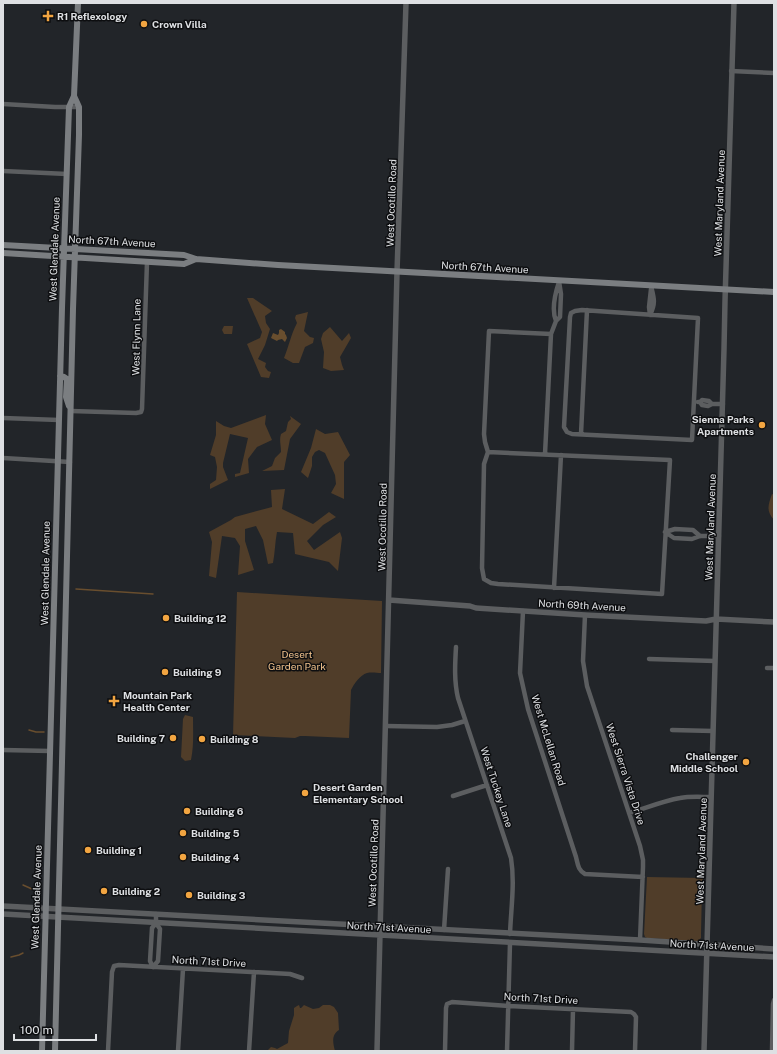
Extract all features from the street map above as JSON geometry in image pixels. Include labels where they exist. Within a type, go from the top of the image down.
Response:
[{"type":"main road","name":"West Glendale Avenue","points":[[42,1051],[64,248],[70,107],[74,96],[78,3]]},
{"type":"main road","name":"West Glendale Avenue","points":[[55,1051],[79,108],[74,96]]},
{"type":"main road","name":"North 67th Avenue","points":[[3,245],[184,254],[196,259],[278,265],[774,292]]},
{"type":"main road","name":"North 67th Avenue","points":[[3,253],[184,264],[196,259]]},
{"type":"main road","points":[[60,376],[67,379],[66,397],[71,411]]},
{"type":"main road","points":[[53,657],[65,658]]},
{"type":"street","name":"West Ocotillo Road","points":[[377,1051],[406,3]]},
{"type":"street","name":"West Maryland Avenue","points":[[704,1051],[734,3]]},
{"type":"street","points":[[731,71],[774,73]]},
{"type":"street","points":[[3,104],[79,108]]},
{"type":"street","points":[[3,171],[67,174]]},
{"type":"street","name":"West Flynn Lane","points":[[71,411],[141,412],[143,406],[147,262]]},
{"type":"street","points":[[545,454],[551,334],[556,321],[554,316],[555,294],[559,281]]},
{"type":"street","points":[[650,315],[654,307],[651,286]]},
{"type":"street","points":[[581,434],[587,310]]},
{"type":"street","points":[[587,310],[698,318],[692,440],[572,434],[567,432],[564,427],[570,317],[575,311],[587,310]]},
{"type":"street","points":[[488,452],[670,460],[662,594],[498,584],[491,583],[484,579],[482,568],[482,547],[484,464],[488,452],[484,434],[489,331],[551,334]]},
{"type":"street","points":[[694,402],[700,402],[702,400],[709,401],[712,404],[722,404]]},
{"type":"street","points":[[3,418],[59,420]]},
{"type":"street","points":[[554,588],[561,455]]},
{"type":"street","points":[[3,458],[70,462]]},
{"type":"street","points":[[665,532],[676,529],[693,530],[700,536]]},
{"type":"street","points":[[665,532],[674,538],[692,539],[700,536],[719,536]]},
{"type":"street","name":"North 69th Avenue","points":[[389,600],[585,615],[706,621],[716,619],[774,622]]},
{"type":"street","name":"West McLellan Road","points":[[523,611],[520,672],[528,710],[576,857],[578,868],[585,874],[643,877]]},
{"type":"street","name":"West Sierra Vista Drive","points":[[585,615],[583,660],[587,686],[642,852],[643,877],[640,940]]},
{"type":"street","name":"West Tuckey Lane","points":[[456,647],[455,675],[458,698],[509,852],[513,871],[510,934]]},
{"type":"street","points":[[649,659],[715,661]]},
{"type":"street","points":[[767,668],[774,668]]},
{"type":"street","points":[[386,726],[437,727],[452,725],[465,720]]},
{"type":"street","points":[[672,730],[713,730]]},
{"type":"street","points":[[3,750],[50,751]]},
{"type":"street","points":[[453,796],[487,785]]},
{"type":"street","points":[[629,813],[662,802],[680,798],[711,797]]},
{"type":"street","points":[[444,930],[448,868]]},
{"type":"street","name":"North 71st Avenue","points":[[3,906],[640,940],[774,949]]},
{"type":"street","name":"North 71st Avenue","points":[[3,914],[774,958]]},
{"type":"street","points":[[156,914],[156,923],[160,929],[158,961],[153,967],[150,961],[152,928],[156,923]]},
{"type":"street","points":[[507,1051],[510,943]]},
{"type":"street","name":"North 71st Drive","points":[[108,1051],[112,972],[114,966],[119,965],[290,974],[302,978]]},
{"type":"street","points":[[178,1051],[183,969]]},
{"type":"street","points":[[249,1051],[254,972]]},
{"type":"street","points":[[772,1051],[774,1000]]},
{"type":"street","name":"North 71st Drive","points":[[445,1051],[446,1008],[447,1004],[452,1002],[631,1012],[636,1017],[635,1051]]},
{"type":"street","points":[[572,1051],[573,1009]]},
{"type":"green space","points":[[247,298],[253,298],[272,311],[265,316],[266,323],[270,329],[265,345],[258,359],[266,363],[265,367],[271,372],[269,378],[261,377],[247,344],[260,338],[262,332]]},
{"type":"green space","points":[[308,312],[304,331],[310,337],[314,338],[313,343],[305,347],[299,363],[293,363],[284,358],[297,323],[295,318],[296,315]]},
{"type":"green space","points":[[224,326],[233,326],[232,334],[224,334],[222,330]]},
{"type":"green space","points":[[330,327],[342,341],[349,333],[351,338],[340,357],[344,370],[331,371],[323,368],[324,352],[321,339],[323,333]]},
{"type":"green space","points":[[266,415],[265,424],[272,440],[257,447],[248,459],[249,473],[235,477],[235,474],[240,473],[248,438],[230,434],[223,463],[228,480],[210,489],[210,484],[216,480],[217,467],[215,457],[210,455],[216,435],[216,421],[231,428]]},
{"type":"green space","points":[[290,416],[301,424],[290,439],[284,470],[262,471],[272,466],[275,458],[281,452],[280,436],[286,431],[288,422],[291,419]]},
{"type":"green space","points":[[316,429],[325,434],[338,432],[350,455],[344,462],[344,499],[331,493],[336,484],[335,475],[325,453],[319,450],[315,452],[312,457],[312,466],[308,478],[301,472],[311,448]]},
{"type":"green space","points":[[285,489],[282,509],[313,524],[329,512],[336,517],[323,525],[307,541],[314,550],[340,532],[342,538],[338,571],[329,562],[295,554],[293,533],[277,532],[273,563],[268,564],[263,540],[256,526],[245,529],[245,541],[254,570],[238,575],[240,546],[235,538],[222,536],[216,578],[209,576],[212,542],[209,532],[235,517],[272,507],[271,490]]},
{"type":"green space","points":[[772,494],[774,495],[774,520],[768,508]]},
{"type":"green space","name":"Desert Garden Park","points":[[237,592],[382,601],[381,673],[364,674],[351,690],[349,738],[300,736],[295,738],[233,735]]},
{"type":"green space","points":[[185,715],[193,717],[193,749],[191,760],[185,761],[181,757],[183,719]]},
{"type":"green space","points":[[647,877],[703,878],[701,938],[698,941],[645,937]]},
{"type":"green space","points":[[299,1005],[300,1008],[304,1005],[313,1009],[319,1008],[323,1005],[330,1005],[334,1007],[338,1013],[339,1030],[335,1034],[333,1042],[335,1051],[267,1051],[271,1047],[277,1049],[288,1043],[294,1008]]},
{"type":"shaded area","points":[[281,329],[285,332],[287,338],[285,342],[282,339],[277,341],[271,338],[273,333],[278,335],[279,330]]},
{"type":"waterway","points":[[76,589],[153,594]]},
{"type":"waterway","points":[[29,730],[44,732]]},
{"type":"waterway","points":[[23,885],[32,889],[37,889]]},
{"type":"waterway","points":[[11,957],[23,953]]},
{"type":"place","name":"R1 Reflexology","points":[[48,16]]},
{"type":"place","name":"Crown Villa","points":[[144,24]]},
{"type":"place","name":"Sienna Parks Apartments","points":[[762,425]]},
{"type":"place","name":"Building 12","points":[[166,618]]},
{"type":"place","name":"Building 9","points":[[165,672]]},
{"type":"place","name":"Mountain Park Health Center","points":[[114,701]]},
{"type":"place","name":"Building 7","points":[[173,738]]},
{"type":"place","name":"Building 8","points":[[202,739]]},
{"type":"place","name":"Challenger Middle School","points":[[746,762]]},
{"type":"place","name":"Desert Garden Elementary School","points":[[305,793]]},
{"type":"place","name":"Building 6","points":[[187,811]]},
{"type":"place","name":"Building 5","points":[[183,833]]},
{"type":"place","name":"Building 1","points":[[88,850]]},
{"type":"place","name":"Building 4","points":[[183,857]]},
{"type":"place","name":"Building 2","points":[[104,891]]},
{"type":"place","name":"Building 3","points":[[189,895]]}]
